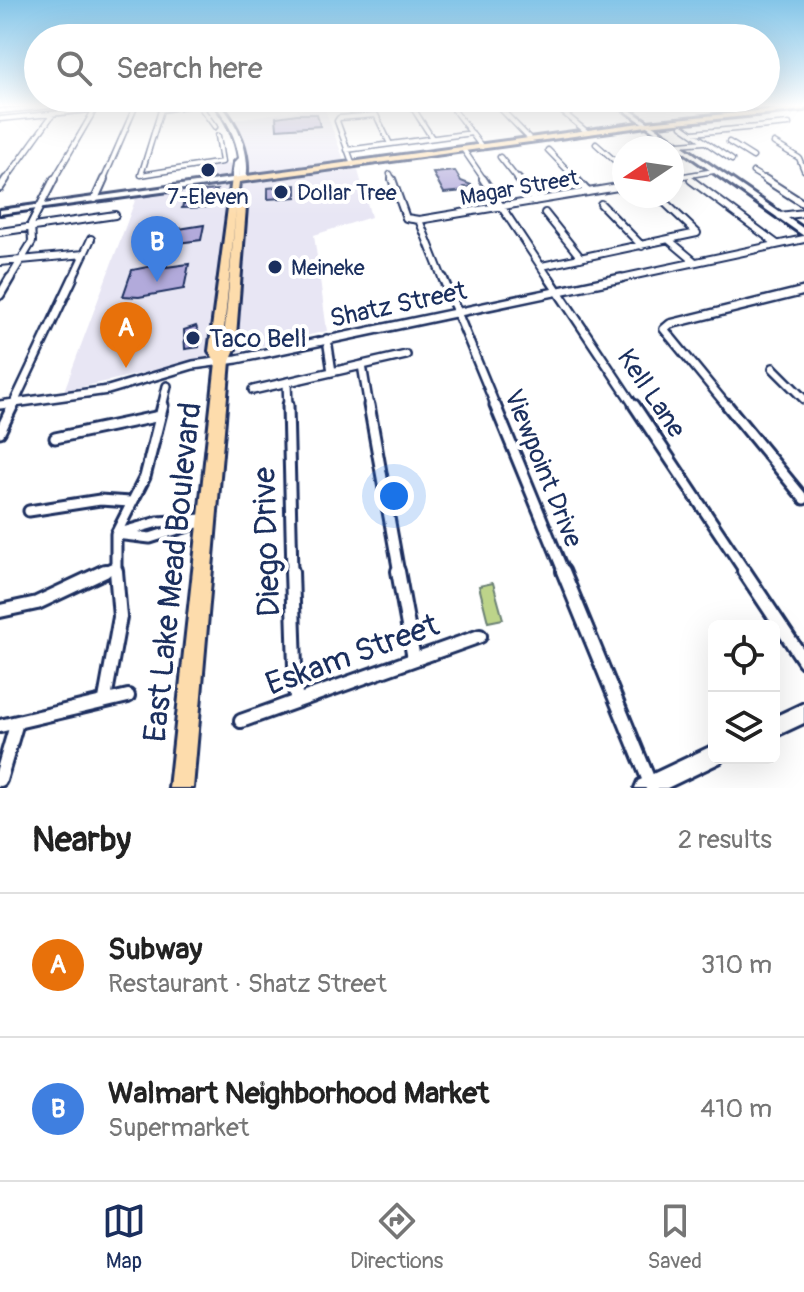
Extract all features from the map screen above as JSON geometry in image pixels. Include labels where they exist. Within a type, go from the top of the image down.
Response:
[{"type":"main road","name":"East Lake Mead Boulevard","points":[[181,788],[223,361],[229,349],[236,271],[237,163],[241,160],[237,142]]},
{"type":"main road","points":[[0,212],[507,142]]},
{"type":"main road","points":[[673,142],[804,236]]},
{"type":"main road","points":[[352,163],[481,145]]},
{"type":"main road","points":[[684,148],[692,155]]},
{"type":"main road","name":"East Lake Mead Boulevard","points":[[223,361],[215,351],[230,220],[239,179]]},
{"type":"main road","points":[[230,220],[235,224],[235,238],[238,240]]},
{"type":"main road","points":[[226,259],[236,271]]},
{"type":"main road","points":[[780,724],[804,713]]},
{"type":"main road","points":[[649,787],[708,758]]},
{"type":"street","points":[[0,188],[33,142]]},
{"type":"street","points":[[0,295],[32,242],[31,228],[39,206],[76,142]]},
{"type":"street","points":[[95,199],[121,142]]},
{"type":"street","points":[[151,142],[141,175],[189,170],[222,162],[219,142]]},
{"type":"street","points":[[344,142],[352,163]]},
{"type":"street","points":[[347,150],[406,142]]},
{"type":"street","points":[[479,142],[481,145]]},
{"type":"street","points":[[684,144],[704,142],[732,160]]},
{"type":"street","points":[[729,142],[753,157]]},
{"type":"street","points":[[774,143],[799,158],[804,170]]},
{"type":"street","points":[[596,144],[612,158]]},
{"type":"street","name":"Kell Lane","points":[[463,149],[504,206],[804,661]]},
{"type":"street","points":[[548,150],[588,192]]},
{"type":"street","points":[[788,150],[796,150]]},
{"type":"street","points":[[723,154],[745,151]]},
{"type":"street","points":[[500,157],[535,201]]},
{"type":"street","points":[[684,176],[714,171]]},
{"type":"street","points":[[753,172],[804,204]]},
{"type":"street","name":"Viewpoint Drive","points":[[390,174],[406,218],[419,220],[649,787]]},
{"type":"street","points":[[691,180],[777,244]]},
{"type":"street","name":"Magar Street","points":[[419,220],[612,188]]},
{"type":"street","points":[[601,204],[642,246]]},
{"type":"street","points":[[542,266],[697,233],[671,208]]},
{"type":"street","points":[[545,213],[581,258]]},
{"type":"street","points":[[780,216],[804,213]]},
{"type":"street","points":[[0,232],[115,215]]},
{"type":"street","name":"Shatz Street","points":[[0,405],[108,390],[161,372],[804,236]]},
{"type":"street","points":[[0,432],[91,239]]},
{"type":"street","points":[[669,240],[694,261]]},
{"type":"street","points":[[0,262],[84,254]]},
{"type":"street","points":[[804,291],[670,324],[664,329],[804,499]]},
{"type":"street","points":[[327,339],[332,372]]},
{"type":"street","points":[[253,390],[406,355]]},
{"type":"street","points":[[362,365],[414,659]]},
{"type":"street","points":[[773,368],[804,399]]},
{"type":"street","name":"Diego Drive","points":[[287,382],[296,700]]},
{"type":"street","points":[[105,699],[120,617],[116,534],[149,465],[167,386]]},
{"type":"street","points":[[55,438],[160,416]]},
{"type":"street","points":[[29,511],[100,500],[130,502]]},
{"type":"street","points":[[116,534],[129,539],[184,530],[207,520]]},
{"type":"street","points":[[0,611],[37,603],[116,566]]},
{"type":"street","name":"Eskam Street","points":[[241,721],[480,636]]},
{"type":"street","points":[[0,726],[128,696]]},
{"type":"street","points":[[0,780],[17,722]]},
{"type":"shaded area","points":[[242,142],[337,142],[347,168],[357,167],[371,217],[314,235],[327,331],[64,391],[136,198],[128,190],[200,180],[203,166],[248,163]]},
{"type":"green space","points":[[493,583],[503,619],[488,622],[479,586]]},
{"type":"building","points":[[455,171],[461,181],[474,186],[464,187],[466,191],[444,193],[433,173]]},
{"type":"building","name":"Dollar Tree","points":[[296,185],[296,197],[268,199],[268,188]]},
{"type":"building","points":[[217,190],[211,207],[182,208],[183,204],[201,202],[203,191]]},
{"type":"building","points":[[204,225],[201,240],[169,244],[173,230]]},
{"type":"building","points":[[167,263],[166,267],[189,264],[184,289],[139,297],[123,296],[132,270]]},
{"type":"building","name":"Taco Bell","points":[[196,326],[200,336],[199,347],[185,349],[184,330]]},
{"type":"place","name":"7-Eleven","points":[[208,170]]},
{"type":"place","name":"Dollar Tree","points":[[281,192]]},
{"type":"place","name":"Meineke","points":[[275,267]]},
{"type":"place","name":"Walmart Neighborhood Market","points":[[157,282]]},
{"type":"place","name":"Taco Bell","points":[[193,338]]},
{"type":"place","name":"Subway","points":[[126,368]]}]
